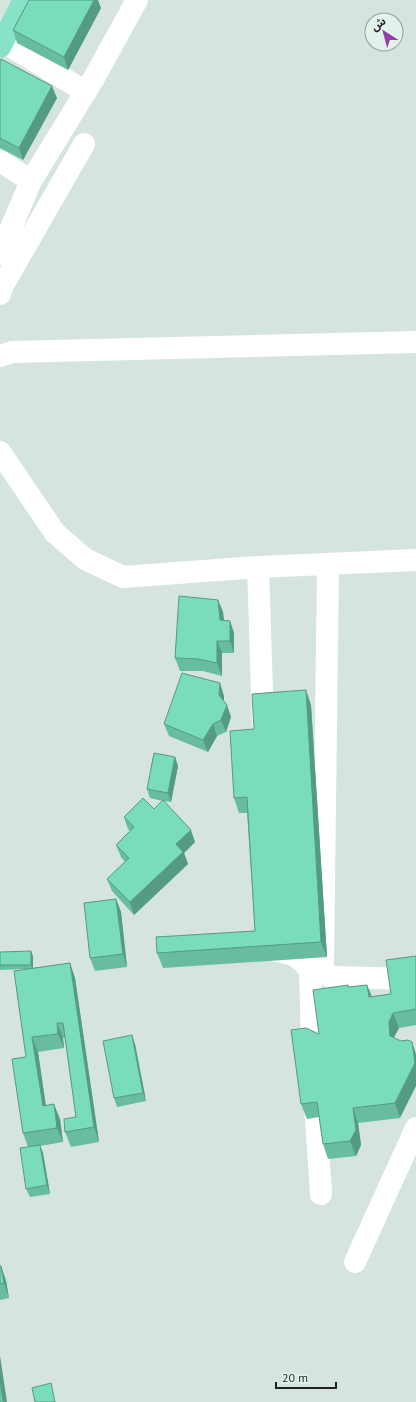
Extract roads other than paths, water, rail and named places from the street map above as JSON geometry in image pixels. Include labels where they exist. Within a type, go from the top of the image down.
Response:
[{"type":"main road","points":[[1,44],[24,0]]},
{"type":"street","points":[[0,254],[31,181],[86,92],[132,1]]},
{"type":"street","points":[[1,44],[86,92]]},
{"type":"street","points":[[0,294],[2,287],[84,144]]},
{"type":"street","points":[[0,161],[31,181]]},
{"type":"street","points":[[0,356],[12,352],[416,342]]},
{"type":"street","points":[[0,452],[55,533],[85,559],[123,577],[258,567],[416,560]]},
{"type":"street","points":[[328,564],[323,966],[325,972],[330,977],[416,979]]},
{"type":"street","points":[[258,567],[264,742]]},
{"type":"street","points":[[269,933],[269,941],[276,950],[293,954],[304,961],[310,970],[321,1076],[321,1194]]},
{"type":"street","points":[[355,1262],[416,1128]]}]
